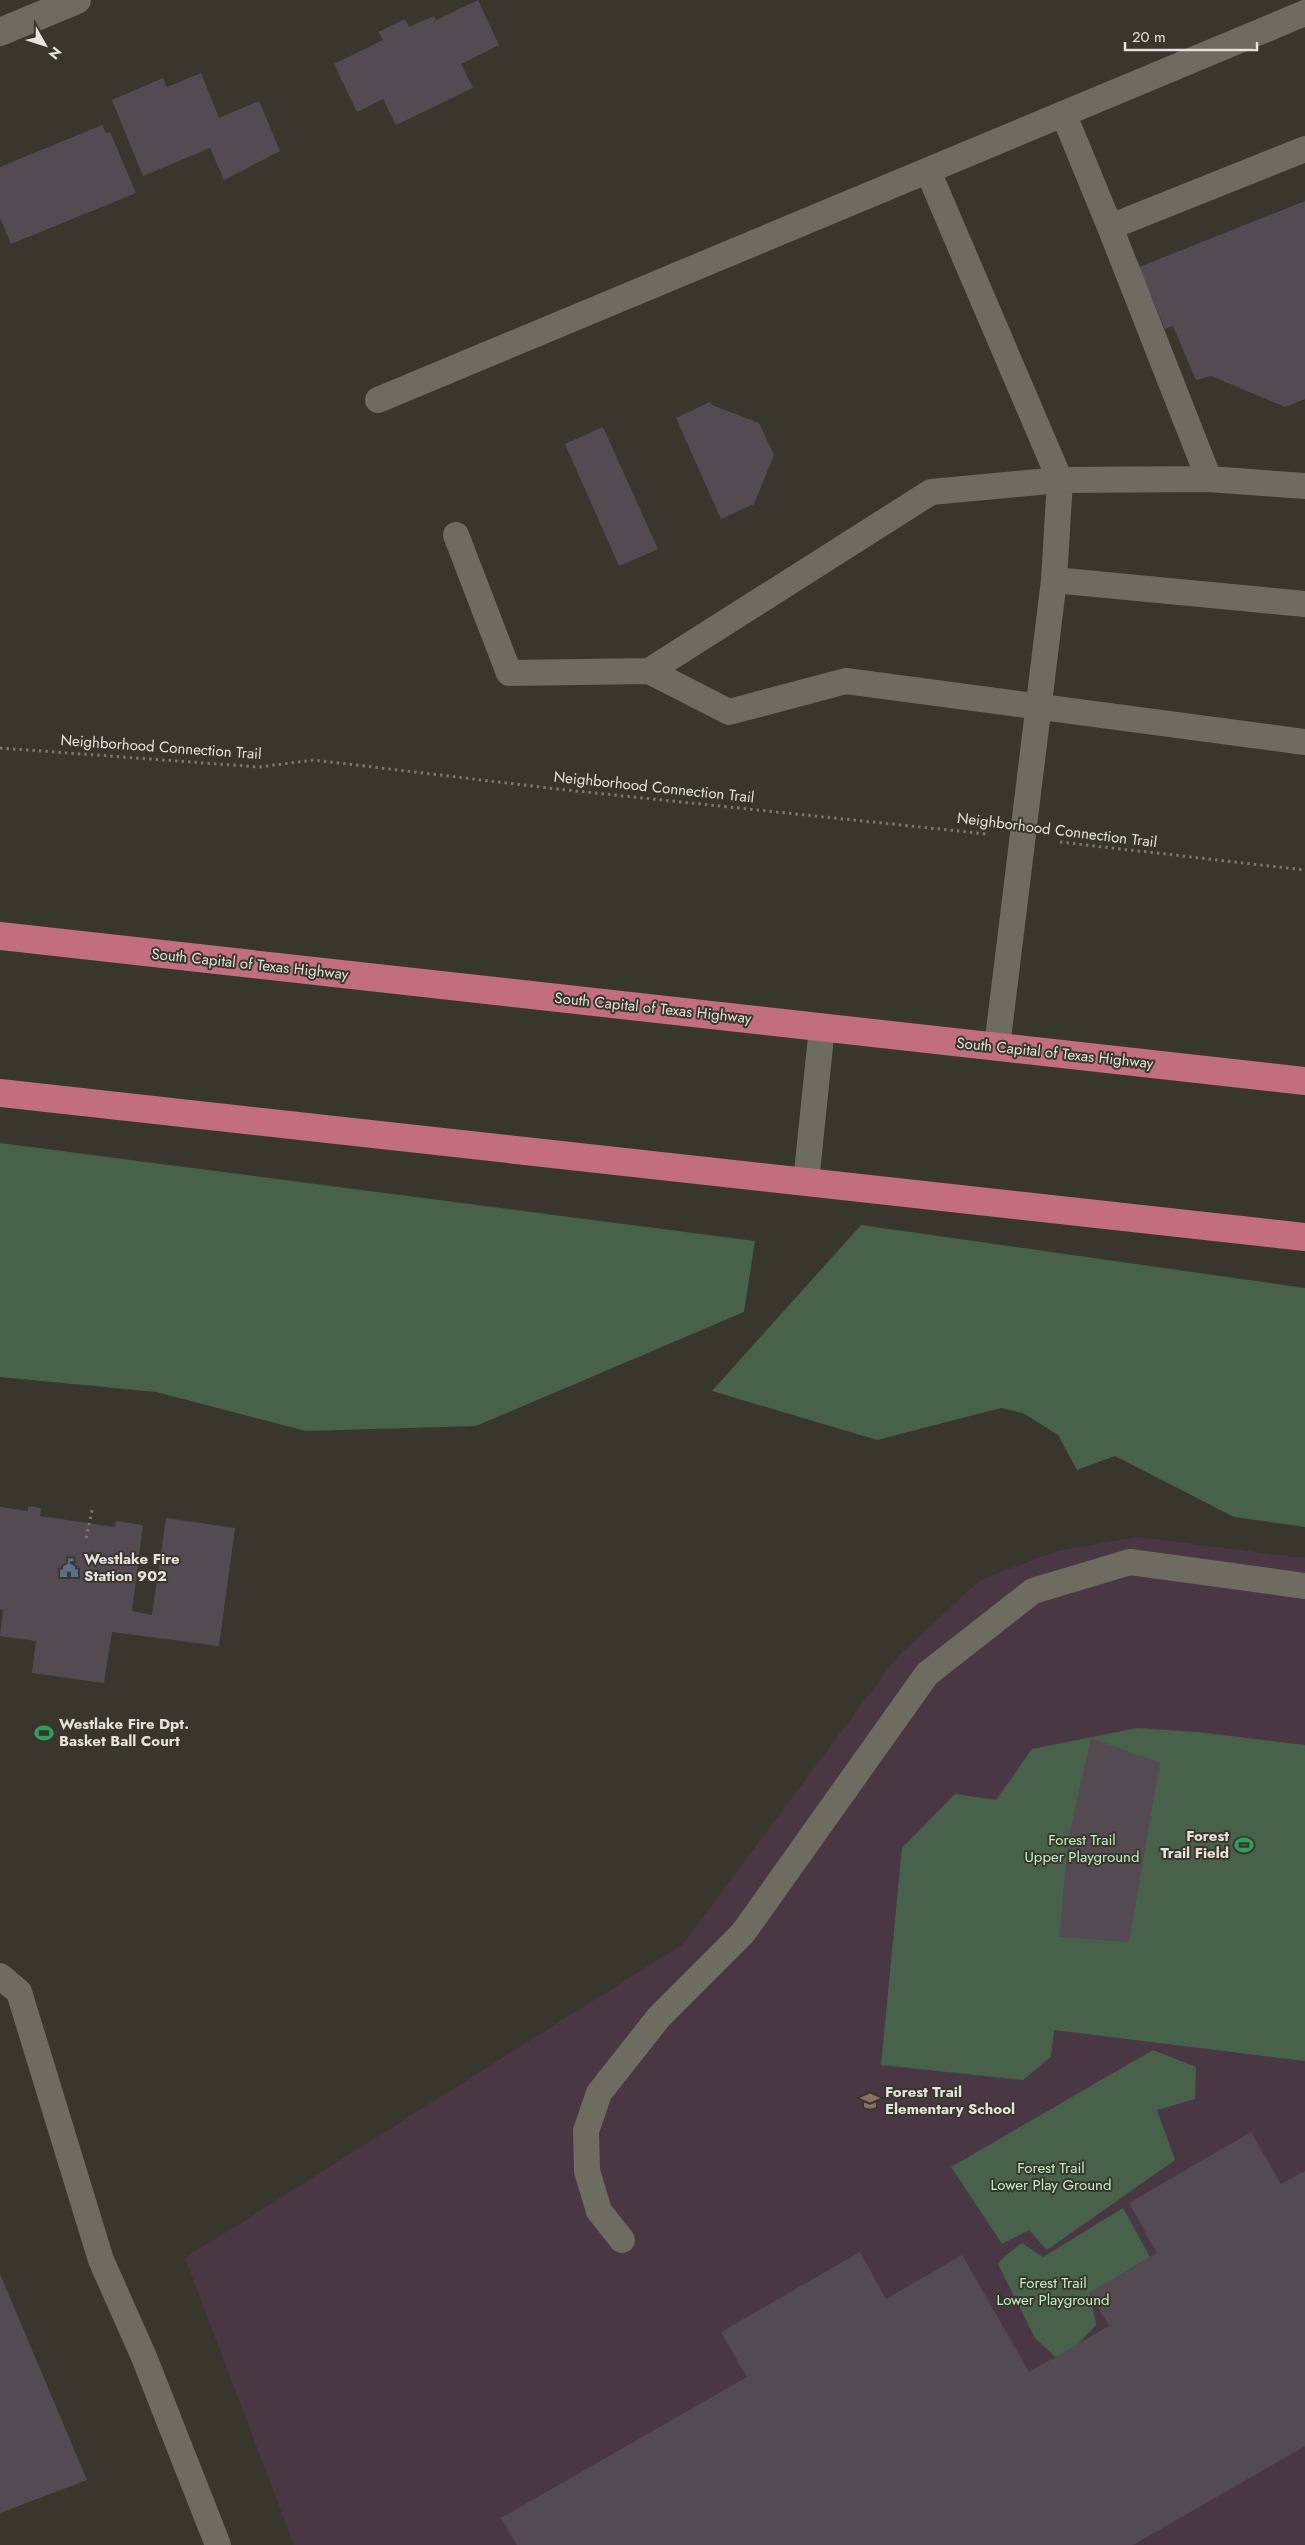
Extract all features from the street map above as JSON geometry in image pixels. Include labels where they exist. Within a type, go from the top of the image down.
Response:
[{"type":"highway","name":"South Capital of Texas Highway","points":[[0,936],[1305,1081]]},
{"type":"highway","points":[[0,1093],[1305,1236]]},
{"type":"street","points":[[0,32],[77,0]]},
{"type":"lane","points":[[378,400],[1305,13]]},
{"type":"lane","points":[[1064,115],[1210,479]]},
{"type":"lane","points":[[1110,227],[1305,149]]},
{"type":"lane","points":[[928,171],[1060,480],[1054,580],[997,1047]]},
{"type":"lane","points":[[649,671],[931,492],[1060,480],[1210,479],[1305,486]]},
{"type":"lane","points":[[456,535],[509,673],[649,671],[729,712],[846,681],[1305,742]]},
{"type":"lane","points":[[1054,580],[1305,604]]},
{"type":"lane","points":[[806,1182],[822,1027]]},
{"type":"lane","points":[[622,2240],[599,2211],[587,2171],[586,2131],[600,2093],[658,2017],[743,1932],[927,1674],[1033,1591],[1130,1562],[1305,1586]]},
{"type":"lane","points":[[0,1976],[19,1992],[101,2260],[144,2357],[218,2545]]},
{"type":"path","name":"Neighborhood Connection Trail","points":[[0,748],[259,767],[314,760],[557,789],[826,815],[1305,870]]},
{"type":"path","points":[[86,1538],[93,1506]]},
{"type":"shaded area","name":"Forest Trail Elementary School","points":[[1137,1537],[1305,1558],[1305,2545],[294,2545],[185,2258],[683,1944],[897,1657],[980,1580],[1057,1551]]},
{"type":"green space","points":[[0,1143],[755,1241],[744,1312],[476,1426],[306,1431],[156,1392],[0,1377]]},
{"type":"green space","points":[[861,1225],[1305,1288],[1305,1527],[1234,1517],[1115,1456],[1077,1470],[1058,1435],[1023,1413],[1001,1408],[877,1440],[712,1391]]},
{"type":"green space","name":"Forest Trail Upper Playground","points":[[1137,1728],[1197,1732],[1305,1745],[1305,2061],[1054,2030],[1051,2057],[1023,2080],[881,2065],[902,1848],[955,1794],[996,1800],[1032,1749]]},
{"type":"green space","name":"Forest Trail Lower Play Ground","points":[[1153,2050],[1196,2067],[1195,2099],[1157,2110],[1175,2160],[1047,2250],[1029,2230],[1002,2244],[951,2167]]},
{"type":"green space","name":"Forest Trail Lower Playground","points":[[1123,2208],[1150,2257],[1090,2293],[1096,2325],[1061,2362],[1035,2338],[998,2264],[1022,2243],[1043,2257]]},
{"type":"building","points":[[478,0],[499,45],[461,64],[473,88],[396,125],[383,99],[357,112],[334,64],[383,40],[378,32],[405,19],[409,27],[434,16],[436,20]]},
{"type":"building","points":[[201,73],[219,118],[259,101],[280,151],[224,180],[210,148],[143,176],[112,100],[163,78],[167,87]]},
{"type":"building","points":[[102,125],[106,133],[110,132],[136,193],[11,244],[0,218],[0,167]]},
{"type":"building","points":[[1305,201],[1305,399],[1285,407],[1211,376],[1196,380],[1173,326],[1165,329],[1139,267]]},
{"type":"building","points":[[710,402],[712,405],[759,423],[774,455],[754,504],[721,519],[676,418]]},
{"type":"building","points":[[603,427],[658,549],[619,566],[565,444]]},
{"type":"building","name":"Westlake Fire Station 902","points":[[28,1506],[41,1508],[40,1516],[115,1527],[116,1521],[143,1525],[132,1611],[152,1615],[166,1518],[235,1528],[219,1646],[112,1632],[104,1683],[32,1673],[36,1641],[0,1636],[3,1610],[0,1609],[0,1507],[28,1511]]},
{"type":"building","points":[[1091,1738],[1160,1763],[1129,1942],[1059,1937],[1069,1835]]},
{"type":"building","points":[[1251,2132],[1281,2184],[1305,2171],[1305,2446],[1133,2545],[517,2545],[501,2518],[747,2377],[721,2332],[860,2252],[886,2299],[962,2255],[1029,2372],[1109,2326],[1090,2293],[1157,2253],[1129,2203]]},
{"type":"building","points":[[0,2274],[87,2480],[0,2513]]},
{"type":"place","name":"Westlake Fire Station 902","points":[[69,1568]]},
{"type":"place","name":"Westlake Fire Dpt. Basket Ball Court","points":[[44,1733]]},
{"type":"place","name":"Forest Trail Field","points":[[1244,1845]]},
{"type":"place","name":"Forest Trail Elementary School","points":[[870,2101]]}]
